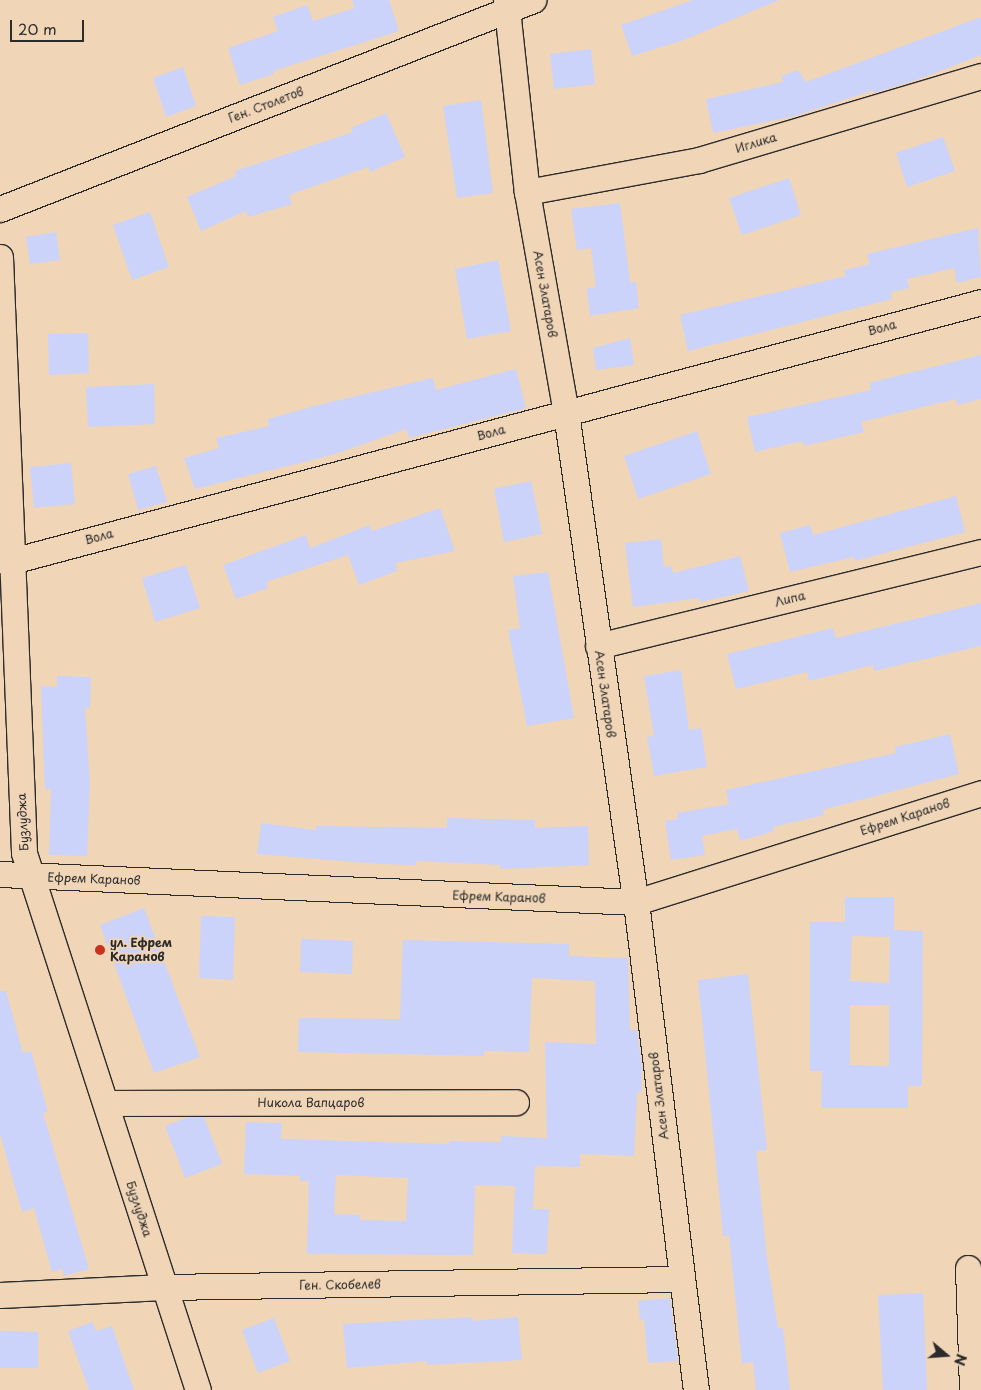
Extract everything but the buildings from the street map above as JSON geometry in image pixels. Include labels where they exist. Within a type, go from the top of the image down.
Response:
[{"type":"street","name":"Ген. Столетов","points":[[0,209],[506,5],[533,0]]},
{"type":"street","name":"Асен Златаров","points":[[506,5],[527,192],[566,413],[636,902],[696,1390]]},
{"type":"street","name":"Иглика","points":[[527,192],[699,160],[981,76]]},
{"type":"street","name":"Бузлуджа","points":[[0,257],[6,560],[24,853],[198,1390]]},
{"type":"street","name":"Вола","points":[[6,560],[981,302]]},
{"type":"street","name":"Липа","points":[[598,646],[981,552]]},
{"type":"street","name":"Ефрем Каранов","points":[[0,874],[31,877],[636,902],[981,793]]},
{"type":"street","name":"Никола Вапцаров","points":[[106,1104],[516,1102]]},
{"type":"street","points":[[968,1268],[972,1390]]},
{"type":"street","name":"Ген. Скобелев","points":[[0,1295],[164,1287],[681,1280]]},
{"type":"place","name":"ул. Ефрем Каранов","points":[[100,950]]}]
